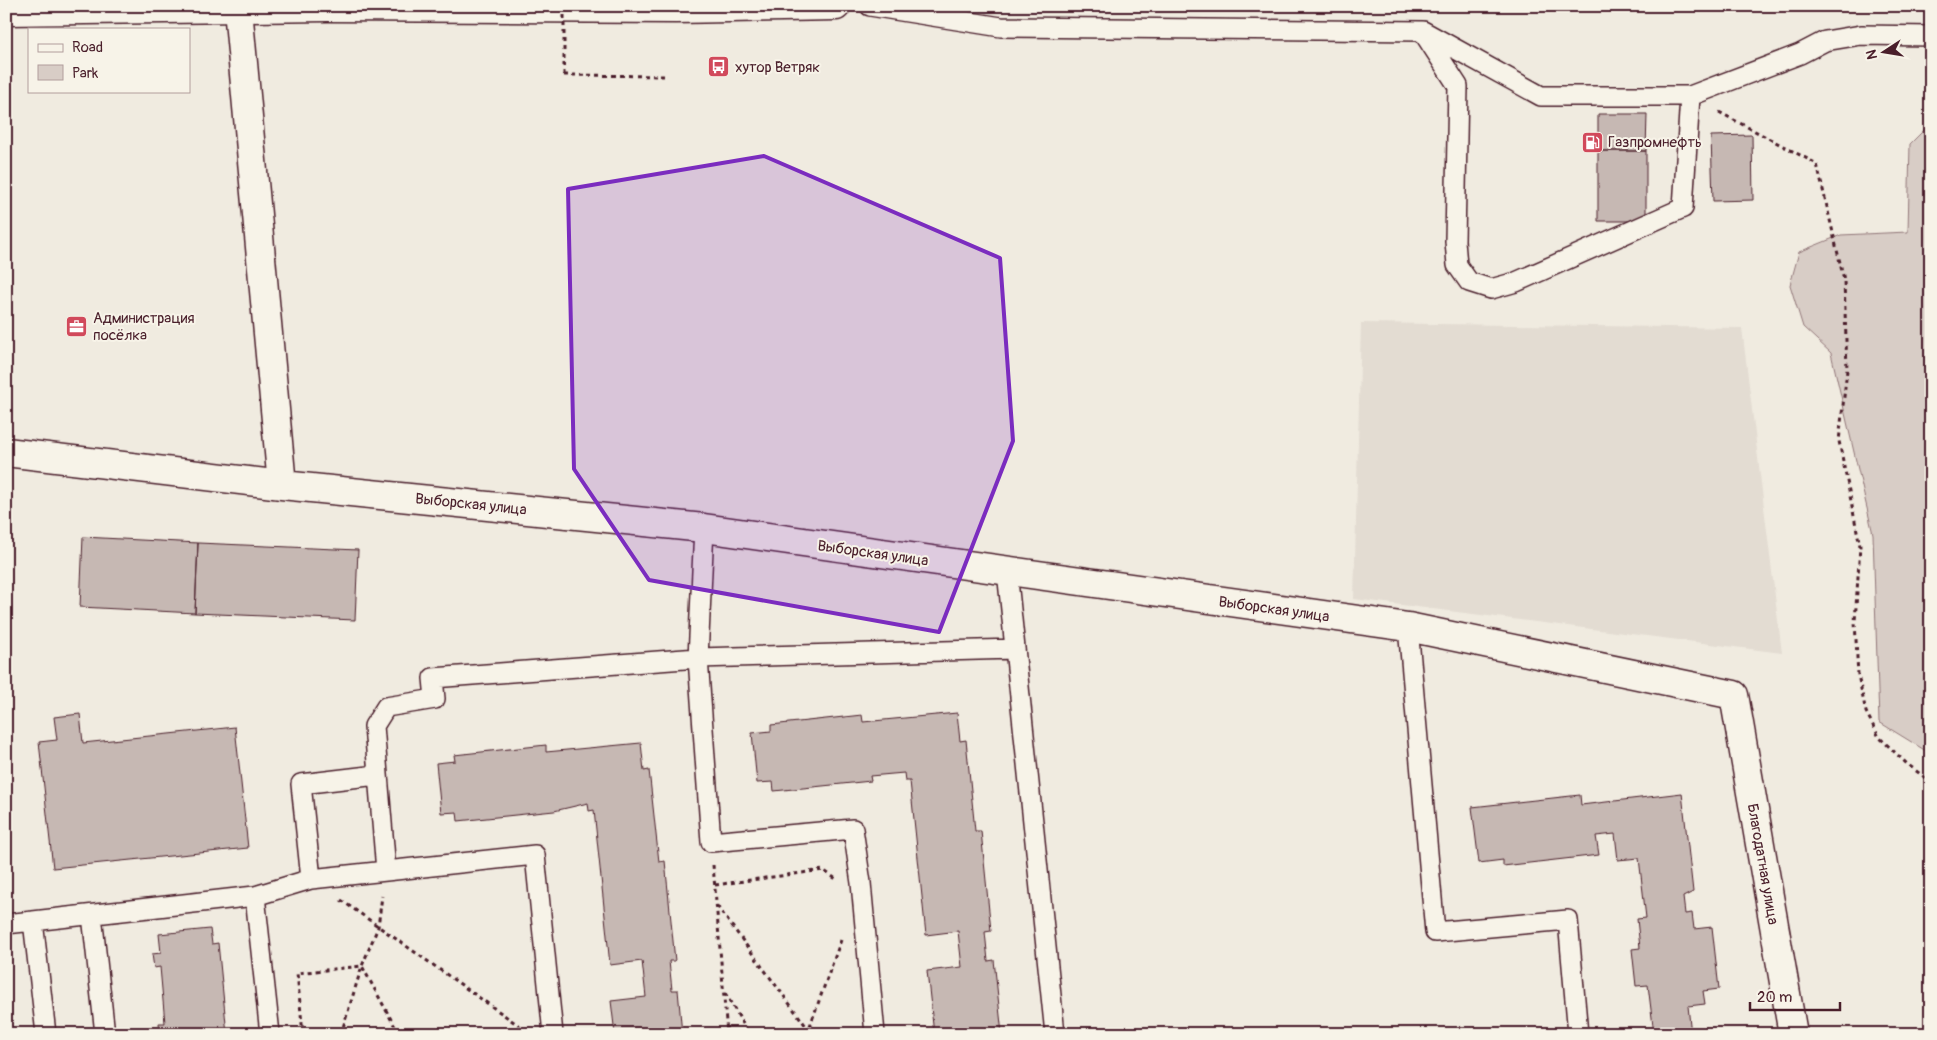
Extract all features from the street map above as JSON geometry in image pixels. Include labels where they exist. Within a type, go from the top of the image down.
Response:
[{"type":"main road","points":[[6,11],[328,7],[676,9],[836,6]]},
{"type":"main road","points":[[238,9],[282,485]]},
{"type":"main road","name":"Выборская улица","points":[[6,452],[282,485],[704,528],[1408,627],[1734,695]]},
{"type":"main road","name":"Благодатная улица","points":[[1734,695],[1793,1034]]},
{"type":"lane","points":[[870,6],[1002,27],[1423,31],[1541,96],[1690,96],[1800,54],[1825,42],[1860,35],[1931,36]]},
{"type":"lane","points":[[1423,31],[1458,86],[1455,241],[1457,265],[1470,282],[1491,289],[1516,282],[1684,208],[1690,96]]},
{"type":"lane","points":[[704,528],[698,658],[711,842],[853,829],[861,883],[875,1034]]},
{"type":"lane","points":[[1007,571],[1055,1034]]},
{"type":"lane","points":[[1408,627],[1435,932],[1568,920],[1578,1034]]},
{"type":"lane","points":[[386,870],[374,726],[386,707],[435,699],[433,678],[698,658],[1014,649]]},
{"type":"lane","points":[[311,879],[301,784],[377,774]]},
{"type":"lane","points":[[6,924],[255,896],[311,879],[535,855],[554,1034]]},
{"type":"lane","points":[[255,896],[270,1034]]},
{"type":"lane","points":[[92,915],[105,1034]]},
{"type":"lane","points":[[33,921],[46,1034]]},
{"type":"path","points":[[564,6],[564,75],[667,76]]},
{"type":"path","points":[[1690,96],[1816,164],[1844,280],[1846,370],[1839,441],[1860,546],[1855,622],[1858,675],[1866,712],[1879,737],[1907,764],[1931,782]]},
{"type":"path","points":[[711,842],[727,1034]]},
{"type":"path","points":[[341,1034],[362,966],[378,927],[386,870]]},
{"type":"path","points":[[715,885],[823,870],[841,882]]},
{"type":"path","points":[[311,879],[531,1034]]},
{"type":"path","points":[[717,906],[808,1032],[812,1034]]},
{"type":"path","points":[[808,1032],[842,936]]},
{"type":"path","points":[[303,1034],[297,973],[362,966]]},
{"type":"path","points":[[362,966],[399,1034]]},
{"type":"path","points":[[724,990],[750,1034]]},
{"type":"highlighted area","points":[[764,156],[1000,258],[1013,441],[939,632],[649,580],[574,469],[568,189]]},
{"type":"shaded area","points":[[1361,323],[1742,328],[1782,653],[1354,599]]},
{"type":"green space","points":[[1931,123],[1931,754],[1879,722],[1873,534],[1831,353],[1803,327],[1790,285],[1799,252],[1841,235],[1908,232],[1910,144]]},
{"type":"building","points":[[1598,114],[1647,114],[1646,151],[1598,151]]},
{"type":"building","points":[[1752,135],[1753,200],[1713,201],[1711,136]]},
{"type":"building","points":[[1598,151],[1646,151],[1646,221],[1598,221]]},
{"type":"building","points":[[83,537],[198,543],[195,613],[80,607]]},
{"type":"building","points":[[198,543],[358,550],[355,620],[195,613]]},
{"type":"building","points":[[957,713],[960,741],[966,740],[975,831],[981,831],[991,931],[985,932],[988,961],[994,960],[1002,1034],[934,1034],[927,971],[962,967],[958,931],[926,935],[910,781],[905,781],[904,773],[870,776],[871,781],[774,791],[773,782],[757,783],[752,733],[771,731],[771,725],[862,715],[863,722]]},
{"type":"building","points":[[80,714],[83,743],[235,727],[248,848],[53,868],[39,742],[57,740],[54,717]]},
{"type":"building","points":[[641,743],[644,771],[649,770],[659,862],[665,861],[675,961],[669,961],[672,990],[678,990],[682,1034],[615,1034],[611,1001],[646,997],[642,961],[610,965],[594,810],[589,811],[588,803],[554,811],[458,821],[457,812],[441,813],[436,763],[455,761],[454,755],[546,745],[546,752]]},
{"type":"building","points":[[1682,793],[1693,892],[1683,897],[1685,914],[1692,913],[1694,929],[1712,927],[1719,989],[1703,991],[1705,1004],[1688,1006],[1691,1034],[1654,1034],[1648,985],[1636,986],[1632,949],[1640,948],[1637,919],[1646,918],[1639,858],[1618,860],[1615,834],[1596,836],[1599,855],[1503,866],[1503,860],[1479,863],[1472,807],[1580,795],[1581,805]]},
{"type":"building","points":[[210,929],[212,944],[218,943],[227,1034],[160,1034],[159,1023],[165,1023],[160,967],[154,968],[152,954],[161,953],[159,934]]},
{"type":"place","name":"хутор Ветряк","points":[[719,67]]},
{"type":"place","name":"Газпромнефть","points":[[1592,142]]},
{"type":"place","name":"Администрация посёлка","points":[[77,327]]}]
